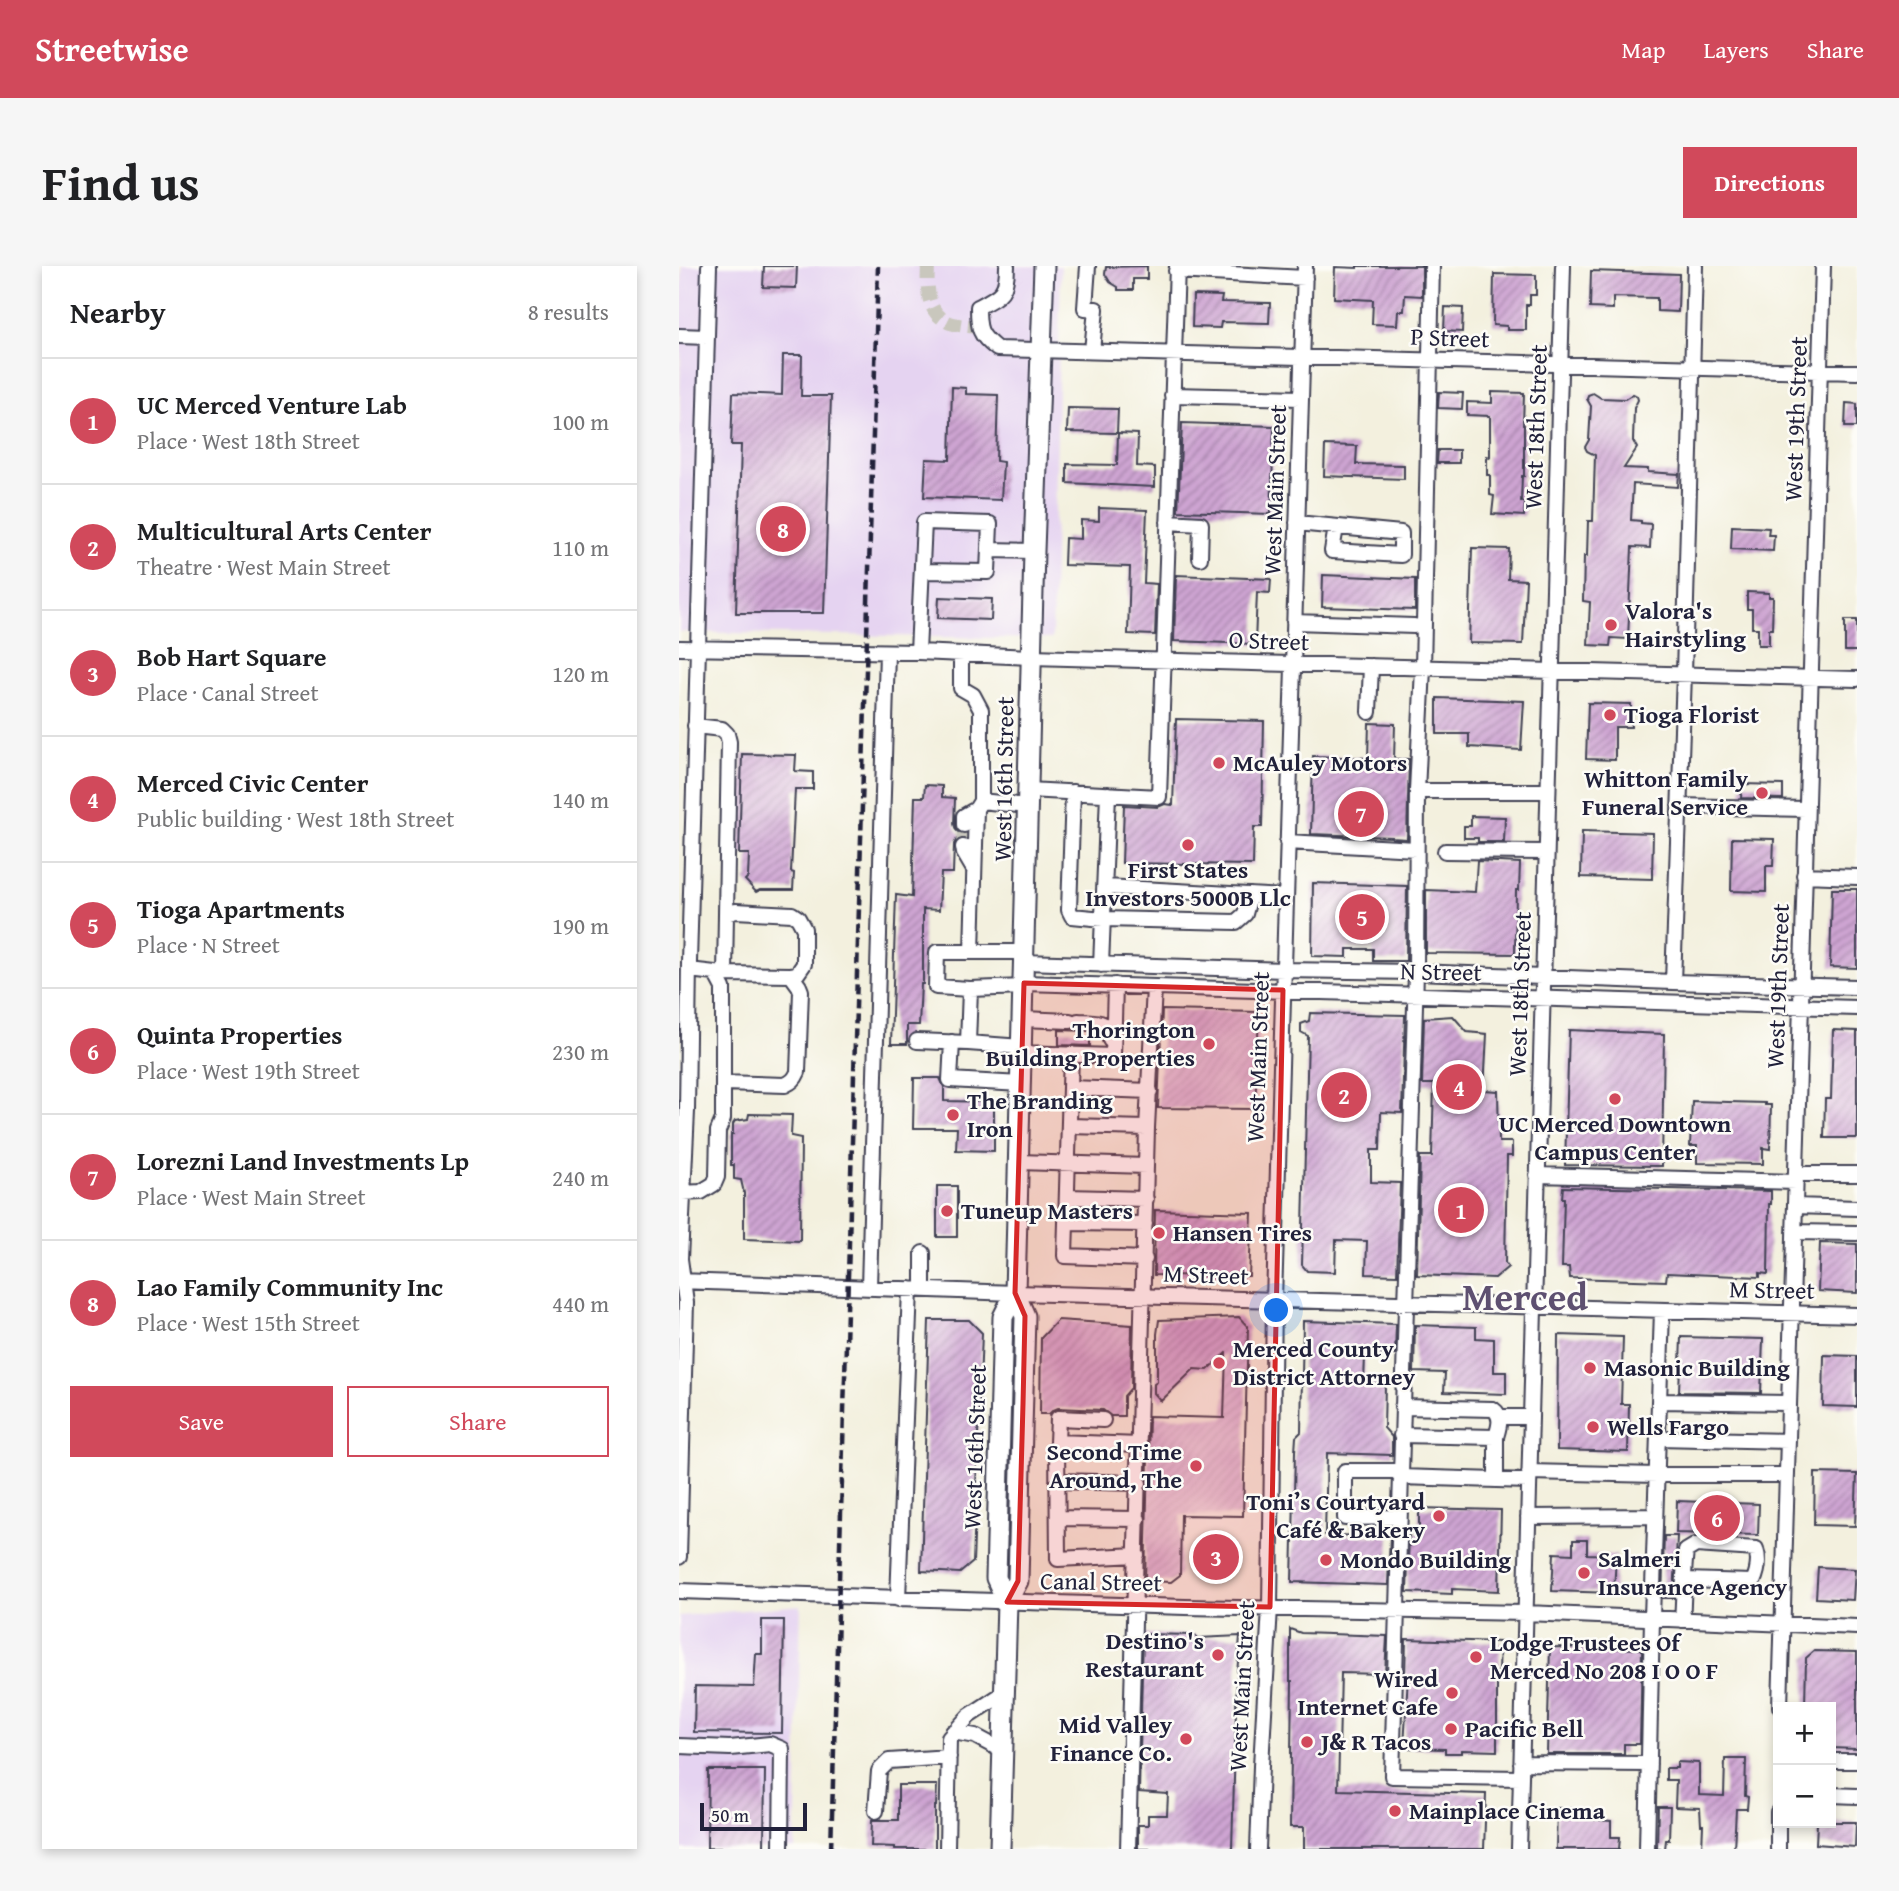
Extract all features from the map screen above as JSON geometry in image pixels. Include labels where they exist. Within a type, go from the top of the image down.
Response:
[{"type":"main road","name":"West 16th Street","points":[[1000,1849],[1007,1602],[1018,1581],[1025,1316],[1015,1293],[1044,266]]},
{"type":"street","points":[[679,1557],[686,1302],[680,1259],[683,1111],[709,266]]},
{"type":"street","name":"P Street","points":[[1007,266],[1007,284],[998,297],[978,307],[978,327],[985,339],[997,349],[1857,372]]},
{"type":"street","points":[[1088,266],[1085,308],[1096,309],[1092,351]]},
{"type":"street","points":[[1432,266],[1423,668],[1417,791],[1416,972],[1392,1776],[1521,1778]]},
{"type":"street","name":"West 18th Street","points":[[1519,1849],[1563,266]]},
{"type":"street","points":[[1673,982],[1695,266]]},
{"type":"street","name":"West 19th Street","points":[[1780,1702],[1823,266]]},
{"type":"street","points":[[964,825],[964,817],[979,805],[1073,792],[1159,797],[1176,268],[1305,272]]},
{"type":"street","name":"West Main Street","points":[[1258,1849],[1270,1607],[1274,1300],[1305,272]]},
{"type":"street","points":[[679,336],[707,337]]},
{"type":"street","points":[[1172,395],[1300,398]]},
{"type":"street","points":[[918,652],[924,522],[989,524],[988,572],[922,571]]},
{"type":"street","points":[[1168,522],[1201,524],[1200,558]]},
{"type":"street","points":[[1297,523],[1401,533],[1401,555],[1332,551],[1336,527]]},
{"type":"street","points":[[989,550],[1034,551]]},
{"type":"street","points":[[1294,622],[1414,626]]},
{"type":"street","name":"O Street","points":[[679,648],[918,652],[1857,679]]},
{"type":"street","points":[[869,1287],[887,652]]},
{"type":"street","points":[[961,654],[961,688],[973,695],[981,710],[972,952]]},
{"type":"street","points":[[1369,712],[1371,666]]},
{"type":"street","points":[[682,1193],[708,1189],[714,1185],[717,1177],[718,1131],[723,1119],[723,988],[720,973],[731,912],[729,742],[722,729],[695,726]]},
{"type":"street","points":[[1417,791],[1548,791]]},
{"type":"street","points":[[1073,792],[1069,910],[1072,916],[1236,922],[1245,914],[1250,895]]},
{"type":"street","points":[[1101,965],[1108,794]]},
{"type":"street","points":[[1679,806],[1806,809]]},
{"type":"street","points":[[1287,842],[1416,849]]},
{"type":"street","points":[[963,847],[974,870]]},
{"type":"street","points":[[1445,851],[1546,852]]},
{"type":"street","points":[[1804,875],[1857,877]]},
{"type":"street","points":[[1106,887],[1286,897]]},
{"type":"street","points":[[689,970],[797,974],[804,964],[802,923],[792,914],[731,912]]},
{"type":"street","name":"N Street","points":[[1857,987],[1416,972],[1101,965],[972,952],[937,952],[936,987],[970,989],[1024,985],[1115,985],[1857,1008]]},
{"type":"street","points":[[723,1083],[785,1086],[792,1082],[798,1072],[801,991],[791,975]]},
{"type":"street","points":[[917,1041],[968,1042],[1048,1054],[1113,1056],[1115,985]]},
{"type":"street","points":[[1128,1849],[1147,1128],[1154,987]]},
{"type":"street","points":[[968,1042],[970,989]]},
{"type":"street","points":[[1023,1019],[1098,1022],[1106,1025],[1110,1031],[1110,1040],[1098,1050],[1054,1049],[1048,1054]]},
{"type":"street","points":[[952,1042],[950,1080],[1021,1084]]},
{"type":"street","points":[[1071,1055],[1065,1256],[1145,1259]]},
{"type":"street","points":[[1071,1088],[1150,1091]]},
{"type":"street","points":[[1069,1126],[1147,1128]]},
{"type":"street","points":[[1019,1162],[1146,1166]]},
{"type":"street","points":[[1537,1175],[1796,1178],[1857,1174]]},
{"type":"street","points":[[1067,1197],[1146,1199]]},
{"type":"street","points":[[1795,1206],[1857,1208]]},
{"type":"street","points":[[1066,1223],[1145,1224]]},
{"type":"street","points":[[1794,1232],[1857,1233]]},
{"type":"street","points":[[898,1599],[916,1289],[923,1253]]},
{"type":"street","name":"M Street","points":[[682,1281],[1015,1293],[1857,1315]]},
{"type":"street","points":[[1647,1849],[1662,1310]]},
{"type":"street","points":[[1659,1401],[1789,1403]]},
{"type":"street","points":[[1402,1407],[1531,1417]]},
{"type":"street","points":[[1496,1413],[1500,1422],[1496,1437],[1496,1480]]},
{"type":"street","points":[[1103,1420],[1058,1418],[1058,1559],[1137,1556]]},
{"type":"street","points":[[1401,1435],[1496,1437]]},
{"type":"street","points":[[1658,1438],[1788,1441]]},
{"type":"street","points":[[1057,1442],[1140,1446]]},
{"type":"street","points":[[1399,1517],[1345,1518],[1345,1471],[1496,1480],[1529,1476],[1786,1475]]},
{"type":"street","points":[[1057,1482],[1139,1483]]},
{"type":"street","points":[[1528,1517],[1655,1516]]},
{"type":"street","points":[[1058,1518],[1138,1519]]},
{"type":"street","points":[[1682,1620],[1686,1551],[1696,1545],[1784,1550]]},
{"type":"street","points":[[1685,1580],[1753,1582],[1758,1572],[1759,1557],[1756,1549]]},
{"type":"street","name":"Canal Street","points":[[679,1591],[1525,1614],[1857,1628]]},
{"type":"street","points":[[947,1849],[949,1738],[969,1716],[1004,1693]]},
{"type":"street","points":[[953,1732],[975,1736],[1003,1751]]},
{"type":"street","points":[[679,1746],[730,1748],[770,1744],[782,1749],[781,1849]]},
{"type":"street","points":[[876,1811],[879,1771],[890,1761],[949,1757]]},
{"type":"street","points":[[1836,1761],[1857,1761]]},
{"type":"street","points":[[1521,1763],[1649,1764]]},
{"type":"street","points":[[1836,1795],[1857,1796]]},
{"type":"street","points":[[1778,1828],[1778,1849]]},
{"type":"highlighted area","points":[[1024,983],[1283,990],[1270,1607],[1007,1602],[1018,1581],[1023,1404],[1025,1316],[1015,1293]]},
{"type":"shaded area","points":[[682,266],[1061,266],[1052,639],[679,632]]},
{"type":"shaded area","points":[[801,1605],[795,1849],[679,1849],[679,1616]]},
{"type":"building","points":[[764,266],[797,266],[796,288],[763,287]]},
{"type":"building","points":[[1147,266],[1147,279],[1133,279],[1133,290],[1118,290],[1105,274],[1106,267]]},
{"type":"building","points":[[1422,266],[1422,296],[1405,295],[1404,311],[1398,311],[1397,325],[1372,324],[1373,300],[1334,298],[1335,267]]},
{"type":"building","points":[[1591,271],[1679,274],[1678,312],[1657,311],[1657,298],[1613,297],[1613,309],[1590,308]]},
{"type":"building","points":[[1494,274],[1536,275],[1536,295],[1530,295],[1530,305],[1526,305],[1526,330],[1507,330],[1507,326],[1493,325]]},
{"type":"building","points":[[1193,295],[1222,296],[1221,302],[1270,303],[1269,323],[1221,322],[1220,328],[1192,327]]},
{"type":"building","points":[[1445,307],[1463,308],[1462,332],[1444,331]]},
{"type":"building","points":[[783,355],[802,355],[801,396],[831,396],[824,613],[736,613],[741,445],[731,445],[733,393],[782,395]]},
{"type":"building","points":[[952,387],[966,388],[966,394],[998,395],[996,461],[1003,462],[1001,500],[924,497],[926,459],[950,460]]},
{"type":"building","points":[[1439,392],[1463,393],[1462,409],[1438,408]]},
{"type":"building","points":[[1492,392],[1524,393],[1524,476],[1521,502],[1525,502],[1524,516],[1492,514],[1494,496],[1490,495],[1490,475],[1487,475],[1490,416],[1467,415],[1467,402],[1492,403]]},
{"type":"building","points":[[1593,393],[1601,398],[1625,399],[1633,394],[1637,396],[1633,441],[1637,448],[1624,468],[1679,474],[1678,487],[1633,484],[1631,520],[1651,524],[1650,548],[1632,547],[1628,639],[1611,638],[1610,646],[1588,645],[1590,602],[1583,601],[1588,521],[1593,521],[1595,455],[1585,447],[1589,440],[1591,406],[1587,399],[1588,395]]},
{"type":"building","points":[[1846,403],[1857,404],[1857,427],[1845,427]]},
{"type":"building","points":[[1068,408],[1118,409],[1117,433],[1067,432]]},
{"type":"building","points":[[1182,423],[1274,426],[1271,514],[1178,511]]},
{"type":"building","points":[[1118,433],[1138,434],[1137,466],[1155,467],[1155,487],[1067,483],[1067,464],[1117,465]]},
{"type":"building","points":[[1325,445],[1357,446],[1356,464],[1404,465],[1404,479],[1324,476]]},
{"type":"building","points":[[1438,450],[1459,450],[1459,463],[1437,463]]},
{"type":"building","points":[[1099,508],[1147,510],[1144,583],[1157,584],[1155,635],[1128,634],[1130,567],[1064,565],[1065,538],[1081,539],[1081,520],[1099,521]]},
{"type":"building","points":[[1732,526],[1769,528],[1768,535],[1774,535],[1773,551],[1731,549]]},
{"type":"building","points":[[1472,548],[1509,549],[1508,579],[1526,580],[1523,644],[1469,643]]},
{"type":"building","points":[[1176,575],[1271,579],[1270,593],[1257,592],[1255,644],[1174,641]]},
{"type":"building","points":[[1323,575],[1415,579],[1415,610],[1322,607]]},
{"type":"building","points":[[1747,592],[1769,593],[1769,597],[1773,597],[1769,645],[1758,645],[1758,628],[1752,628],[1752,609],[1747,609]]},
{"type":"building","points":[[939,597],[992,599],[991,620],[938,618]]},
{"type":"building","points":[[1845,620],[1857,620],[1857,651],[1845,651]]},
{"type":"building","points":[[1437,698],[1524,701],[1521,750],[1469,747],[1469,734],[1437,734]]},
{"type":"building","points":[[1588,703],[1631,704],[1631,727],[1615,727],[1615,760],[1586,759]]},
{"type":"building","points":[[1176,719],[1264,721],[1262,827],[1254,827],[1253,865],[1122,863],[1124,805],[1173,805]]},
{"type":"building","points":[[1369,723],[1395,724],[1394,759],[1409,759],[1407,839],[1311,834],[1313,756],[1368,758]]},
{"type":"building","points":[[742,754],[796,755],[795,771],[813,772],[813,789],[795,789],[791,872],[794,873],[793,890],[756,892],[745,880],[748,877],[749,854],[739,854]]},
{"type":"building","name":"Whitton Family Funeral Service","points":[[1742,784],[1783,785],[1783,799],[1741,798]]},
{"type":"building","points":[[925,785],[942,786],[942,797],[955,798],[954,824],[960,834],[966,834],[966,838],[957,839],[954,844],[953,873],[941,873],[939,910],[923,909],[923,984],[919,1025],[907,1025],[907,1044],[891,1044],[896,895],[912,897],[915,797],[924,797]]},
{"type":"building","points":[[1471,816],[1505,817],[1504,842],[1478,842],[1478,838],[1464,838],[1464,826],[1471,826]]},
{"type":"building","points":[[1582,831],[1653,833],[1652,879],[1581,877]]},
{"type":"building","points":[[1732,838],[1774,839],[1773,866],[1766,866],[1766,892],[1731,891]]},
{"type":"building","points":[[1477,861],[1520,863],[1519,890],[1516,890],[1515,954],[1426,953],[1426,890],[1475,892]]},
{"type":"building","points":[[1313,883],[1407,886],[1406,961],[1373,961],[1373,949],[1347,949],[1347,957],[1312,956]]},
{"type":"building","points":[[1832,889],[1857,889],[1857,968],[1830,967]]},
{"type":"building","name":"Thorington Building Properties","points":[[1162,1010],[1259,1012],[1255,1109],[1158,1108]]},
{"type":"building","points":[[1310,1013],[1405,1015],[1402,1113],[1381,1112],[1380,1150],[1371,1150],[1371,1182],[1400,1183],[1397,1275],[1366,1274],[1367,1241],[1336,1240],[1335,1272],[1307,1271],[1302,1265],[1308,1036],[1301,1032],[1301,1024],[1309,1021]]},
{"type":"building","points":[[1453,1016],[1467,1032],[1487,1034],[1484,1090],[1498,1091],[1499,1142],[1512,1142],[1512,1156],[1507,1156],[1505,1263],[1508,1267],[1495,1278],[1417,1275],[1420,1156],[1432,1156],[1434,1084],[1422,1084],[1424,1018]]},
{"type":"building","points":[[1059,1030],[1090,1031],[1090,1046],[1059,1045]]},
{"type":"building","name":"UC Merced Downtown Campus Center","points":[[1569,1030],[1664,1034],[1662,1166],[1565,1165]]},
{"type":"building","points":[[1833,1030],[1857,1031],[1857,1138],[1824,1138],[1825,1099],[1831,1099]]},
{"type":"building","name":"The Branding Iron","points":[[914,1078],[940,1078],[944,1087],[944,1101],[994,1102],[994,1151],[956,1150],[957,1128],[913,1128]]},
{"type":"building","points":[[1692,1101],[1771,1105],[1770,1149],[1763,1148],[1763,1164],[1697,1163],[1697,1146],[1690,1146]]},
{"type":"building","points":[[749,1114],[792,1115],[791,1136],[801,1138],[800,1241],[744,1239],[744,1193],[741,1180],[734,1179],[731,1134],[735,1121],[748,1119]]},
{"type":"building","name":"Tuneup Masters","points":[[937,1186],[957,1186],[957,1237],[937,1237]]},
{"type":"building","points":[[1563,1187],[1771,1191],[1768,1274],[1760,1273],[1760,1277],[1667,1273],[1666,1281],[1570,1278],[1569,1267],[1562,1267]]},
{"type":"building","points":[[1155,1210],[1252,1213],[1249,1276],[1154,1275]]},
{"type":"building","points":[[1820,1243],[1857,1244],[1857,1293],[1818,1291]]},
{"type":"building","points":[[1239,1317],[1248,1327],[1243,1516],[1181,1515],[1180,1575],[1171,1582],[1145,1581],[1149,1416],[1224,1418],[1226,1353],[1208,1370],[1194,1369],[1161,1401],[1154,1393],[1154,1384],[1157,1382],[1159,1320]]},
{"type":"building","points":[[929,1320],[969,1320],[982,1333],[973,1562],[960,1573],[921,1571]]},
{"type":"building","points":[[1058,1320],[1132,1325],[1131,1388],[1124,1396],[1124,1416],[1111,1416],[1103,1410],[1058,1408],[1049,1414],[1040,1414],[1041,1338]]},
{"type":"building","points":[[1303,1321],[1396,1324],[1395,1355],[1365,1355],[1364,1383],[1385,1384],[1384,1428],[1392,1437],[1392,1455],[1327,1453],[1325,1535],[1390,1535],[1388,1585],[1292,1582],[1295,1452],[1296,1437],[1301,1432]]},
{"type":"building","points":[[1415,1325],[1476,1327],[1476,1338],[1494,1339],[1494,1372],[1506,1372],[1506,1394],[1444,1392],[1445,1373],[1414,1372]]},
{"type":"building","points":[[1558,1335],[1623,1337],[1621,1404],[1629,1404],[1628,1452],[1557,1450]]},
{"type":"building","points":[[1681,1337],[1763,1339],[1761,1393],[1679,1392]]},
{"type":"building","points":[[1824,1355],[1857,1356],[1857,1407],[1823,1406]]},
{"type":"building","points":[[1815,1473],[1857,1474],[1855,1526],[1814,1525]]},
{"type":"building","points":[[1677,1501],[1759,1504],[1758,1535],[1676,1533]]},
{"type":"building","points":[[1419,1508],[1501,1510],[1499,1591],[1452,1589],[1452,1594],[1407,1592],[1409,1533],[1419,1533]]},
{"type":"building","points":[[1664,1536],[1677,1536],[1674,1598],[1662,1598]]},
{"type":"building","name":"Salmeri Insurance Agency","points":[[1573,1540],[1587,1540],[1587,1554],[1616,1555],[1614,1593],[1552,1591],[1554,1553],[1573,1554]]},
{"type":"building","points":[[1818,1567],[1855,1569],[1853,1600],[1816,1598]]},
{"type":"building","points":[[762,1620],[784,1620],[782,1733],[694,1732],[695,1686],[754,1687],[756,1654],[762,1654]]},
{"type":"building","points":[[1290,1629],[1301,1633],[1387,1636],[1385,1674],[1341,1673],[1338,1790],[1486,1794],[1484,1849],[1304,1849],[1304,1827],[1290,1827]]},
{"type":"building","points":[[1143,1634],[1195,1635],[1198,1638],[1240,1636],[1232,1849],[1138,1849],[1138,1825],[1148,1825],[1148,1815],[1167,1815],[1168,1794],[1139,1792]]},
{"type":"building","points":[[1406,1639],[1500,1642],[1497,1672],[1497,1751],[1462,1750],[1462,1753],[1445,1753],[1445,1749],[1404,1748],[1408,1675],[1405,1675]]},
{"type":"building","points":[[1550,1647],[1642,1649],[1640,1744],[1624,1744],[1624,1754],[1547,1754]]},
{"type":"building","points":[[1814,1651],[1857,1652],[1857,1749],[1836,1748],[1836,1702],[1805,1702],[1806,1658]]},
{"type":"building","points":[[1725,1759],[1746,1759],[1747,1809],[1736,1809],[1734,1849],[1702,1849],[1703,1825],[1700,1808],[1675,1807],[1676,1780],[1666,1780],[1666,1768],[1677,1768],[1677,1762],[1699,1763],[1699,1795],[1724,1796]]},
{"type":"building","points":[[708,1770],[765,1770],[764,1849],[707,1848]]},
{"type":"building","points":[[898,1785],[937,1785],[935,1849],[871,1846],[872,1820],[898,1820]]},
{"type":"building","points":[[1658,1807],[1670,1807],[1669,1840],[1666,1840],[1665,1849],[1657,1849]]},
{"type":"building","points":[[1557,1808],[1588,1809],[1588,1819],[1611,1821],[1611,1837],[1620,1837],[1619,1849],[1556,1849]]},
{"type":"building","points":[[1836,1822],[1856,1822],[1855,1847],[1816,1844],[1817,1828],[1836,1828]]},
{"type":"tunnel","points":[[928,266],[928,292],[936,313],[950,323],[978,327]]},
{"type":"tunnel","points":[[963,847],[964,825]]},
{"type":"railway","points":[[831,1849],[878,266]]},
{"type":"place","name":"Lao Family Community Inc","points":[[783,529]]},
{"type":"place","name":"Valora's Hairstyling","points":[[1611,625]]},
{"type":"place","name":"Tioga Florist","points":[[1610,715]]},
{"type":"place","name":"McAuley Motors","points":[[1219,763]]},
{"type":"place","name":"Whitton Family Funeral Service","points":[[1762,793]]},
{"type":"place","name":"Lorezni Land Investments Lp","points":[[1361,814]]},
{"type":"place","name":"First States Investors 5000B Llc","points":[[1188,845]]},
{"type":"place","name":"Tioga Apartments","points":[[1362,917]]},
{"type":"place","name":"Thorington Building Properties","points":[[1209,1044]]},
{"type":"place","name":"Merced Civic Center","points":[[1459,1087]]},
{"type":"place","name":"Multicultural Arts Center","points":[[1344,1095]]},
{"type":"place","name":"UC Merced Downtown Campus Center","points":[[1615,1099]]},
{"type":"place","name":"The Branding Iron","points":[[953,1115]]},
{"type":"place","name":"UC Merced Venture Lab","points":[[1461,1210]]},
{"type":"place","name":"Tuneup Masters","points":[[947,1211]]},
{"type":"place","name":"Hansen Tires","points":[[1159,1233]]},
{"type":"place","name":"Merced County District Attorney","points":[[1219,1363]]},
{"type":"place","name":"Masonic Building","points":[[1590,1368]]},
{"type":"place","name":"Wells Fargo","points":[[1593,1427]]},
{"type":"place","name":"Second Time Around, The","points":[[1196,1466]]},
{"type":"place","name":"Toni’s Courtyard Café & Bakery","points":[[1439,1516]]},
{"type":"place","name":"Quinta Properties","points":[[1717,1518]]},
{"type":"place","name":"Bob Hart Square","points":[[1216,1557]]},
{"type":"place","name":"Mondo Building","points":[[1326,1560]]},
{"type":"place","name":"Salmeri Insurance Agency","points":[[1584,1573]]},
{"type":"place","name":"Destino's Restaurant","points":[[1218,1655]]},
{"type":"place","name":"Lodge Trustees Of Merced No 208 I O O F","points":[[1476,1657]]},
{"type":"place","name":"Wired Internet Cafe","points":[[1452,1693]]},
{"type":"place","name":"Pacific Bell","points":[[1451,1729]]},
{"type":"place","name":"Mid Valley Finance Co.","points":[[1186,1739]]},
{"type":"place","name":"J& R Tacos","points":[[1307,1742]]},
{"type":"place","name":"Mainplace Cinema","points":[[1395,1811]]},
{"type":"district","name":"Merced","points":[[1525,1297]]}]
